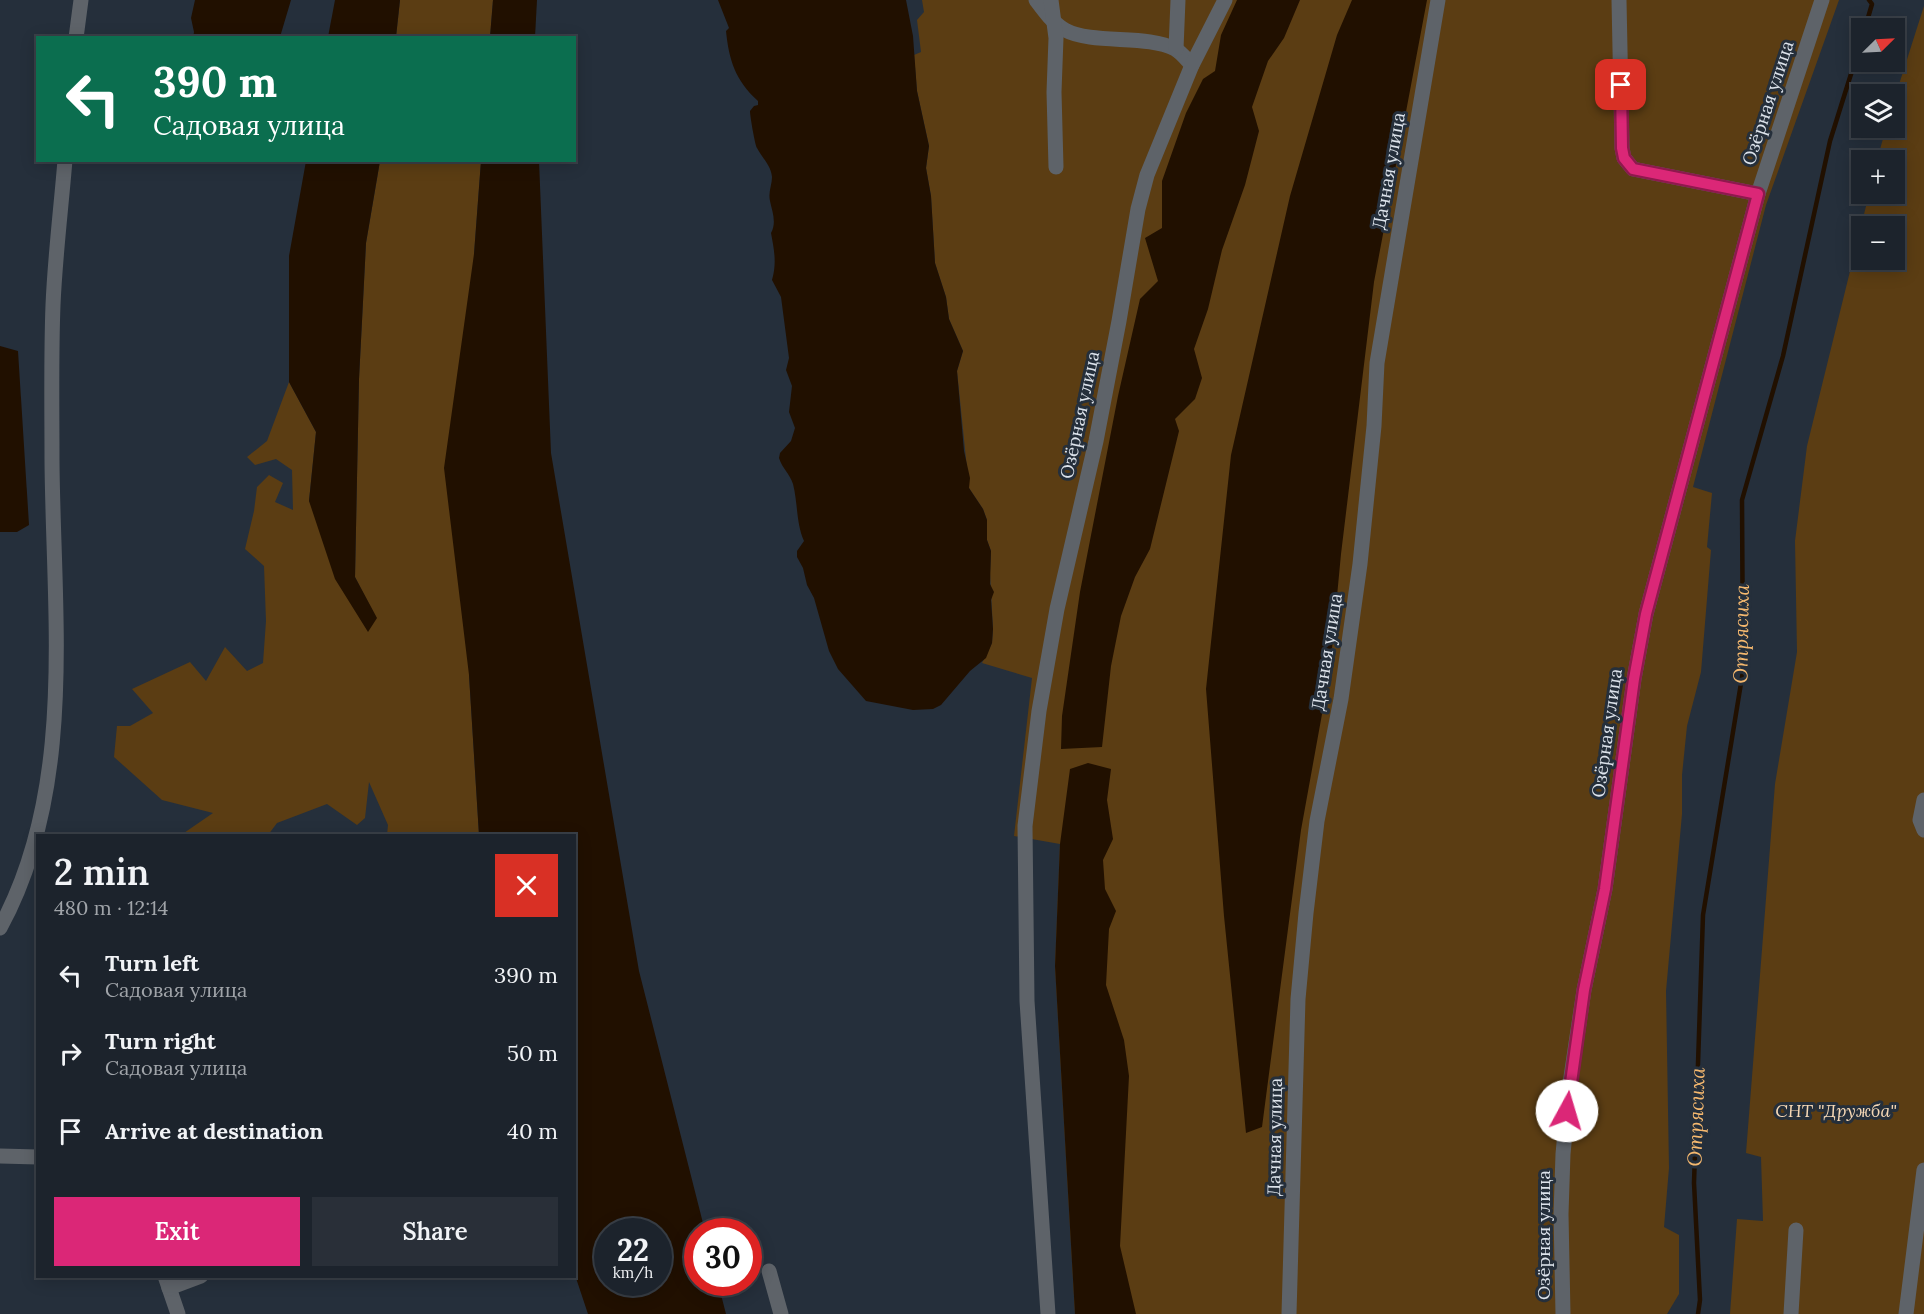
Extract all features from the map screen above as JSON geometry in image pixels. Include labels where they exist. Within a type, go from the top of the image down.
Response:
[{"type":"street","points":[[76,36],[81,0]]},
{"type":"street","points":[[1036,0],[1065,31],[1079,35],[1162,45],[1176,49],[1192,65]]},
{"type":"street","points":[[1051,0],[1056,24],[1054,92],[1056,167]]},
{"type":"street","points":[[1176,49],[1178,0]]},
{"type":"street","name":"Озёрная улица","points":[[1048,1314],[1027,1001],[1025,826],[1039,711],[1057,609],[1096,441],[1138,209],[1147,175],[1192,65],[1225,0]]},
{"type":"street","name":"Дачная улица","points":[[1289,1314],[1298,999],[1306,913],[1317,821],[1341,699],[1360,564],[1374,426],[1377,363],[1438,0]]},
{"type":"street","points":[[1619,0],[1622,148],[1629,165],[1633,169],[1758,194]]},
{"type":"street","name":"Озёрная улица","points":[[1563,1314],[1561,1214],[1563,1154],[1569,1090],[1584,990],[1605,889],[1634,679],[1646,614],[1758,194],[1822,0]]},
{"type":"street","points":[[37,834],[47,786],[54,708],[57,616],[52,485],[51,364],[54,293],[65,162]]},
{"type":"street","points":[[1924,800],[1920,820],[1924,830]]},
{"type":"street","points":[[0,927],[24,878],[36,839]]},
{"type":"street","points":[[0,1156],[36,1157]]},
{"type":"street","points":[[1906,1314],[1924,1170]]},
{"type":"street","points":[[1791,1314],[1796,1230]]},
{"type":"street","points":[[770,1271],[781,1314]]},
{"type":"street","points":[[178,1314],[167,1282],[190,1278]]},
{"type":"green space","points":[[400,0],[493,0],[490,36],[396,36]]},
{"type":"green space","points":[[922,0],[1839,0],[1766,205],[1693,487],[1712,493],[1707,547],[1711,550],[1701,672],[1687,726],[1682,775],[1682,814],[1666,991],[1669,1168],[1664,1227],[1679,1235],[1679,1294],[1667,1314],[1075,1314],[1055,966],[1060,844],[1014,836],[1032,678],[982,663],[992,643],[991,551],[987,540],[987,520],[983,509],[969,488],[957,371],[963,351],[949,319],[946,297],[935,263],[931,196],[926,168],[929,146],[917,91],[914,55],[921,52],[917,20],[924,12]]},
{"type":"green space","name":"СНТ \"Дружба\"","points":[[1924,6],[1924,1314],[1730,1314],[1737,1219],[1763,1221],[1761,1157],[1746,1153],[1775,784],[1797,652],[1795,541],[1807,446],[1851,267],[1851,270],[1905,270],[1905,216],[1864,216],[1867,204],[1905,204],[1905,150],[1880,150],[1883,138],[1905,138],[1905,84],[1899,84],[1903,72],[1905,72]]},
{"type":"green space","points":[[380,162],[481,162],[474,254],[469,675],[479,834],[387,834],[388,825],[369,782],[365,818],[357,825],[327,804],[277,823],[269,834],[182,834],[213,813],[162,800],[114,757],[117,726],[130,726],[153,713],[132,689],[190,662],[206,681],[225,647],[247,671],[263,663],[266,621],[264,566],[245,549],[257,487],[269,475],[283,483],[275,502],[293,510],[292,470],[276,459],[255,465],[247,457],[267,441],[289,382],[316,432],[309,501],[376,618],[355,577],[359,379],[366,243]]},
{"type":"shaded area","points":[[195,0],[291,0],[280,36],[193,36],[191,18]]},
{"type":"shaded area","points":[[335,0],[400,0],[396,36],[328,36]]},
{"type":"shaded area","points":[[493,0],[537,0],[535,36],[490,36]]},
{"type":"shaded area","points":[[718,0],[906,0],[913,36],[917,91],[929,146],[926,168],[931,196],[935,263],[946,297],[949,319],[963,351],[957,371],[964,451],[970,478],[969,488],[983,509],[987,520],[987,540],[991,551],[990,584],[994,592],[991,600],[992,643],[986,658],[970,671],[941,705],[933,709],[913,710],[866,701],[838,669],[829,651],[814,598],[797,557],[797,551],[804,541],[793,484],[779,458],[780,453],[791,441],[795,428],[789,412],[792,386],[786,370],[789,358],[781,297],[772,280],[775,262],[771,233],[774,221],[770,198],[772,177],[768,165],[757,148],[753,130],[750,111],[758,105],[758,101],[734,69],[727,41],[726,31],[729,28]]},
{"type":"shaded area","points":[[1237,0],[1300,0],[1284,38],[1268,61],[1252,107],[1259,131],[1245,185],[1222,250],[1208,309],[1194,349],[1202,378],[1195,399],[1175,419],[1179,431],[1150,549],[1135,577],[1121,616],[1111,666],[1102,747],[1061,749],[1062,716],[1080,592],[1118,396],[1140,299],[1158,281],[1145,238],[1162,228],[1162,181],[1186,113],[1203,79],[1215,71],[1221,35]]},
{"type":"shaded area","points":[[1352,0],[1427,0],[1374,282],[1341,554],[1330,670],[1301,830],[1262,1127],[1246,1133],[1224,916],[1206,689],[1231,455],[1290,196],[1337,35]]},
{"type":"shaded area","points":[[306,162],[380,162],[366,243],[359,379],[355,577],[377,618],[368,632],[335,579],[309,501],[316,432],[289,382],[289,256]]},
{"type":"shaded area","points":[[481,162],[539,162],[551,453],[639,971],[702,1218],[684,1218],[684,1296],[721,1296],[726,1314],[588,1314],[576,1278],[576,834],[479,834],[469,675],[444,468],[474,254]]},
{"type":"shaded area","points":[[0,346],[18,351],[29,525],[17,532],[0,532]]},
{"type":"shaded area","points":[[1088,763],[1111,769],[1107,800],[1113,839],[1103,860],[1105,889],[1116,911],[1109,929],[1106,985],[1124,1040],[1129,1076],[1120,1246],[1136,1314],[1075,1314],[1055,966],[1060,844],[1070,769]]},
{"type":"waterway","name":"Отрясиха","points":[[1868,18],[1872,4],[1869,0]]},
{"type":"waterway","name":"Отрясиха","points":[[1698,1314],[1700,1300],[1694,1183],[1703,915],[1743,671],[1742,500],[1783,356],[1830,141],[1852,72]]},
{"type":"route","points":[[1567,1111],[1584,990],[1605,889],[1634,679],[1646,614],[1758,194],[1633,169],[1624,158],[1622,148],[1621,85]]}]
